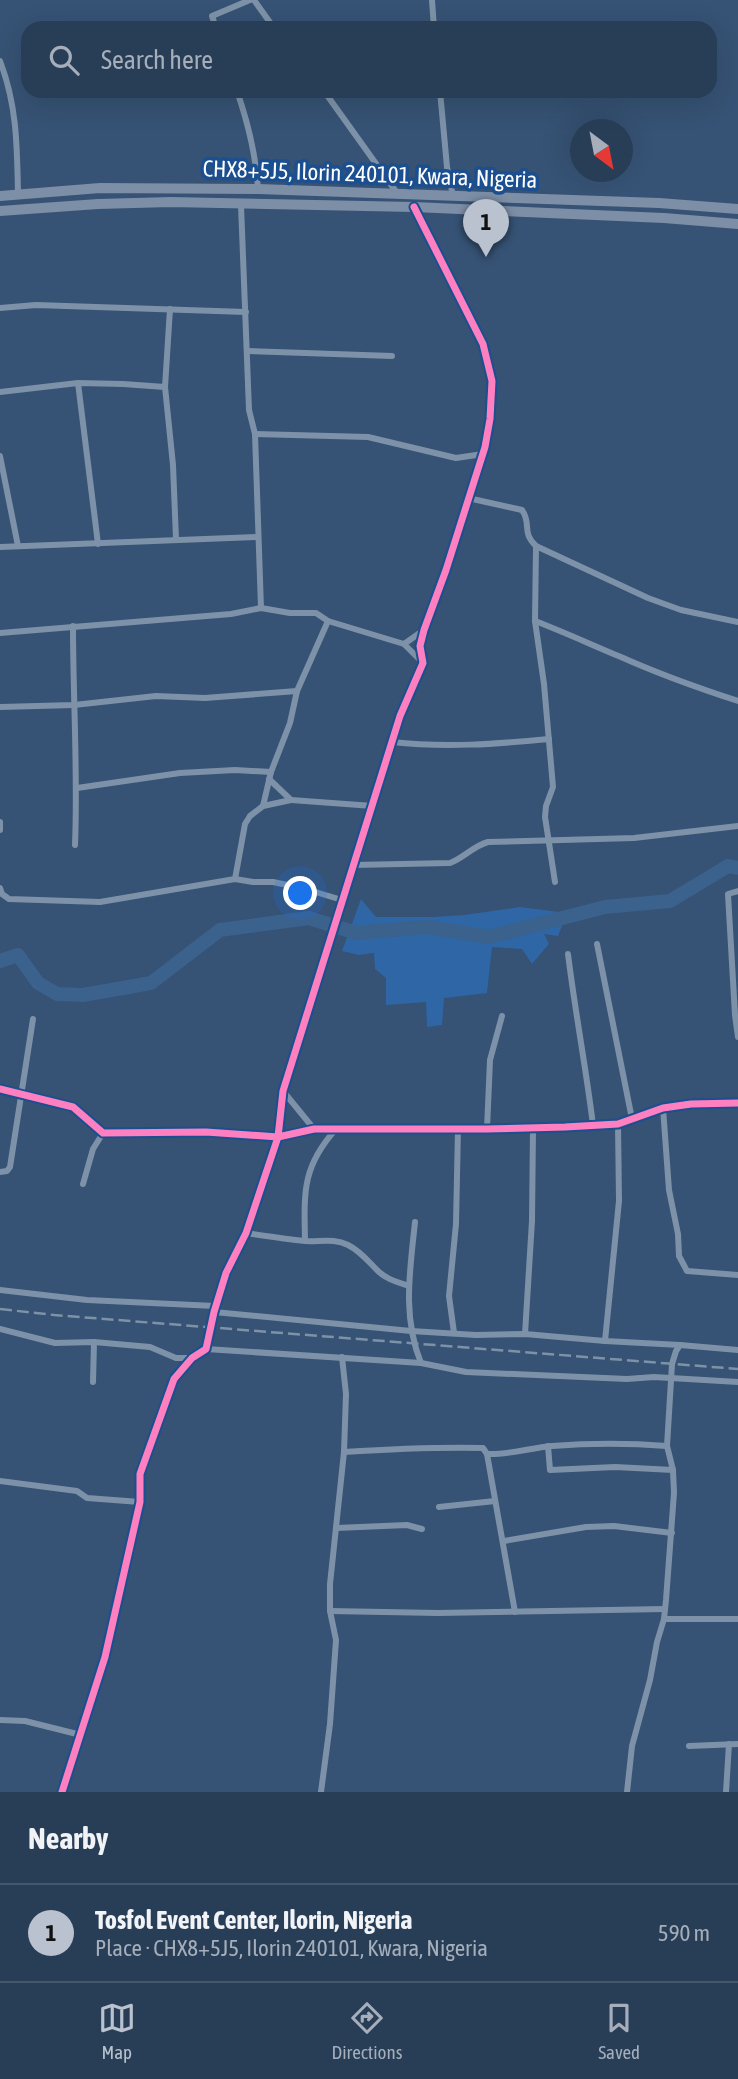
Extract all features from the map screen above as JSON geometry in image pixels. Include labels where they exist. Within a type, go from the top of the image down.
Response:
[{"type":"main road","name":"CHX8+5J5, Ilorin 240101, Kwara, Nigeria","points":[[0,196],[100,188],[258,189],[659,203],[738,209]]},
{"type":"main road","name":"CHX8+5J5, Ilorin 240101, Kwara, Nigeria","points":[[0,211],[171,202],[414,206],[738,224]]},
{"type":"street","points":[[214,21],[212,16],[252,0],[268,21]]},
{"type":"street","points":[[432,0],[434,21]]},
{"type":"street","points":[[0,61],[12,99],[18,193]]},
{"type":"street","points":[[239,98],[249,128],[258,189]]},
{"type":"street","points":[[329,98],[397,193]]},
{"type":"street","points":[[441,98],[447,167],[453,196]]},
{"type":"street","points":[[241,205],[249,410],[255,434],[261,608]]},
{"type":"street","points":[[206,1349],[226,1272],[246,1233],[278,1137],[283,1091],[400,716],[423,663],[420,646],[424,630],[483,454],[490,419],[492,381],[483,344],[414,206]]},
{"type":"street","points":[[0,308],[36,305],[246,312]]},
{"type":"street","points":[[170,309],[165,387],[173,465],[176,539]]},
{"type":"street","points":[[247,351],[392,356]]},
{"type":"street","points":[[0,392],[78,383],[165,387]]},
{"type":"street","points":[[78,383],[98,544]]},
{"type":"street","points":[[255,434],[368,437],[456,458],[483,454]]},
{"type":"street","points":[[0,457],[18,546]]},
{"type":"street","points":[[468,498],[522,510],[527,519],[527,537],[536,546],[648,598],[681,610],[738,622]]},
{"type":"street","points":[[0,547],[258,537]]},
{"type":"street","points":[[536,546],[535,621],[553,787],[545,817],[555,882]]},
{"type":"street","points":[[0,633],[231,614],[261,608],[290,613],[316,613],[328,621],[404,644],[423,663]]},
{"type":"street","points":[[263,806],[270,776],[290,723],[297,691],[328,621]]},
{"type":"street","points":[[535,621],[620,657],[738,701]]},
{"type":"street","points":[[73,626],[77,788],[75,845]]},
{"type":"street","points":[[404,644],[424,630]]},
{"type":"street","points":[[0,707],[74,705],[156,696],[205,698],[297,691]]},
{"type":"street","points":[[392,742],[423,746],[491,745],[549,739]]},
{"type":"street","points":[[77,788],[180,773],[235,770],[270,776],[291,800]]},
{"type":"street","points":[[235,878],[245,824],[250,816],[263,806],[291,800],[373,806]]},
{"type":"street","points":[[0,822],[0,830]]},
{"type":"street","points":[[353,865],[450,863],[478,845],[488,842],[634,838],[738,826]]},
{"type":"street","points":[[0,888],[2,894],[9,899],[100,902],[235,878],[282,884],[342,900]]},
{"type":"street","points":[[738,891],[728,894],[734,1015],[738,1037]]},
{"type":"street","points":[[597,944],[632,1119]]},
{"type":"street","points":[[568,954],[593,1125]]},
{"type":"street","points":[[487,1129],[490,1060],[502,1016]]},
{"type":"street","points":[[0,1172],[7,1171],[10,1167],[33,1019]]},
{"type":"street","points":[[0,1089],[73,1107],[103,1133],[206,1132],[278,1137],[314,1129],[487,1129],[618,1124],[663,1108],[691,1104],[738,1103]]},
{"type":"street","points":[[283,1091],[314,1129]]},
{"type":"street","points":[[663,1108],[669,1190],[678,1234],[679,1256],[687,1271],[738,1275]]},
{"type":"street","points":[[605,1341],[619,1201],[618,1124]]},
{"type":"street","points":[[525,1334],[532,1221],[533,1128]]},
{"type":"street","points":[[305,1241],[304,1200],[311,1165],[321,1145],[336,1129]]},
{"type":"street","points":[[454,1334],[449,1296],[456,1223],[458,1129]]},
{"type":"street","points":[[83,1184],[93,1149],[103,1133]]},
{"type":"street","points":[[415,1222],[408,1301],[412,1343],[421,1363]]},
{"type":"street","points":[[246,1233],[305,1241],[337,1241],[366,1257],[384,1276],[409,1286]]},
{"type":"street","points":[[0,1290],[87,1300],[215,1309],[411,1331],[476,1335],[525,1334],[738,1350]]},
{"type":"street","points":[[0,1329],[55,1343],[94,1342],[149,1347],[176,1358],[192,1358]]},
{"type":"street","points":[[93,1382],[94,1342]]},
{"type":"street","points":[[627,1792],[632,1746],[664,1619],[674,1493],[673,1470],[667,1446],[672,1364],[680,1345]]},
{"type":"street","points":[[62,1792],[105,1657],[140,1502],[141,1474],[174,1379],[192,1358],[206,1349],[421,1363],[466,1372],[738,1382]]},
{"type":"street","points":[[321,1792],[331,1724],[336,1640],[330,1611],[330,1584],[344,1452],[346,1394],[342,1357]]},
{"type":"street","points":[[487,1454],[496,1455],[548,1446],[667,1446]]},
{"type":"street","points":[[548,1446],[550,1470],[615,1466],[673,1470]]},
{"type":"street","points":[[344,1452],[415,1447],[482,1448],[487,1454],[515,1612]]},
{"type":"street","points":[[0,1481],[77,1491],[87,1498],[140,1502]]},
{"type":"street","points":[[439,1507],[495,1501]]},
{"type":"street","points":[[336,1528],[407,1525],[422,1529]]},
{"type":"street","points":[[503,1541],[586,1527],[614,1526],[672,1532]]},
{"type":"street","points":[[330,1611],[438,1613],[664,1609]]},
{"type":"street","points":[[664,1619],[738,1619]]},
{"type":"street","points":[[0,1720],[25,1721],[81,1735]]},
{"type":"street","points":[[726,1792],[729,1744]]},
{"type":"street","points":[[689,1746],[738,1744]]},
{"type":"shaded area","points":[[361,899],[376,917],[464,915],[520,907],[567,913],[558,936],[544,934],[549,944],[532,964],[522,949],[492,947],[487,993],[444,998],[442,1025],[427,1027],[426,1002],[386,1005],[386,978],[375,969],[374,953],[359,955],[342,951]]},
{"type":"waterway","points":[[0,961],[18,955],[38,983],[57,994],[83,995],[151,983],[220,930],[309,918],[356,933],[427,927],[489,937],[605,907],[670,901],[728,866],[738,868]]},
{"type":"railway","points":[[0,1309],[738,1369]]},
{"type":"cycle path","points":[[62,1792],[105,1657],[140,1502],[140,1474],[174,1379],[192,1358],[206,1349],[226,1273],[246,1233],[278,1137],[283,1091],[400,716],[423,663],[420,646],[424,630],[485,447],[492,381],[483,344],[414,207]]},
{"type":"cycle path","points":[[0,1089],[73,1107],[103,1133],[206,1132],[278,1137],[314,1129],[487,1129],[618,1124],[663,1108],[691,1104],[738,1103]]},
{"type":"place","name":"Tosfol Event Center, Ilorin, Nigeria","points":[[486,257]]}]
